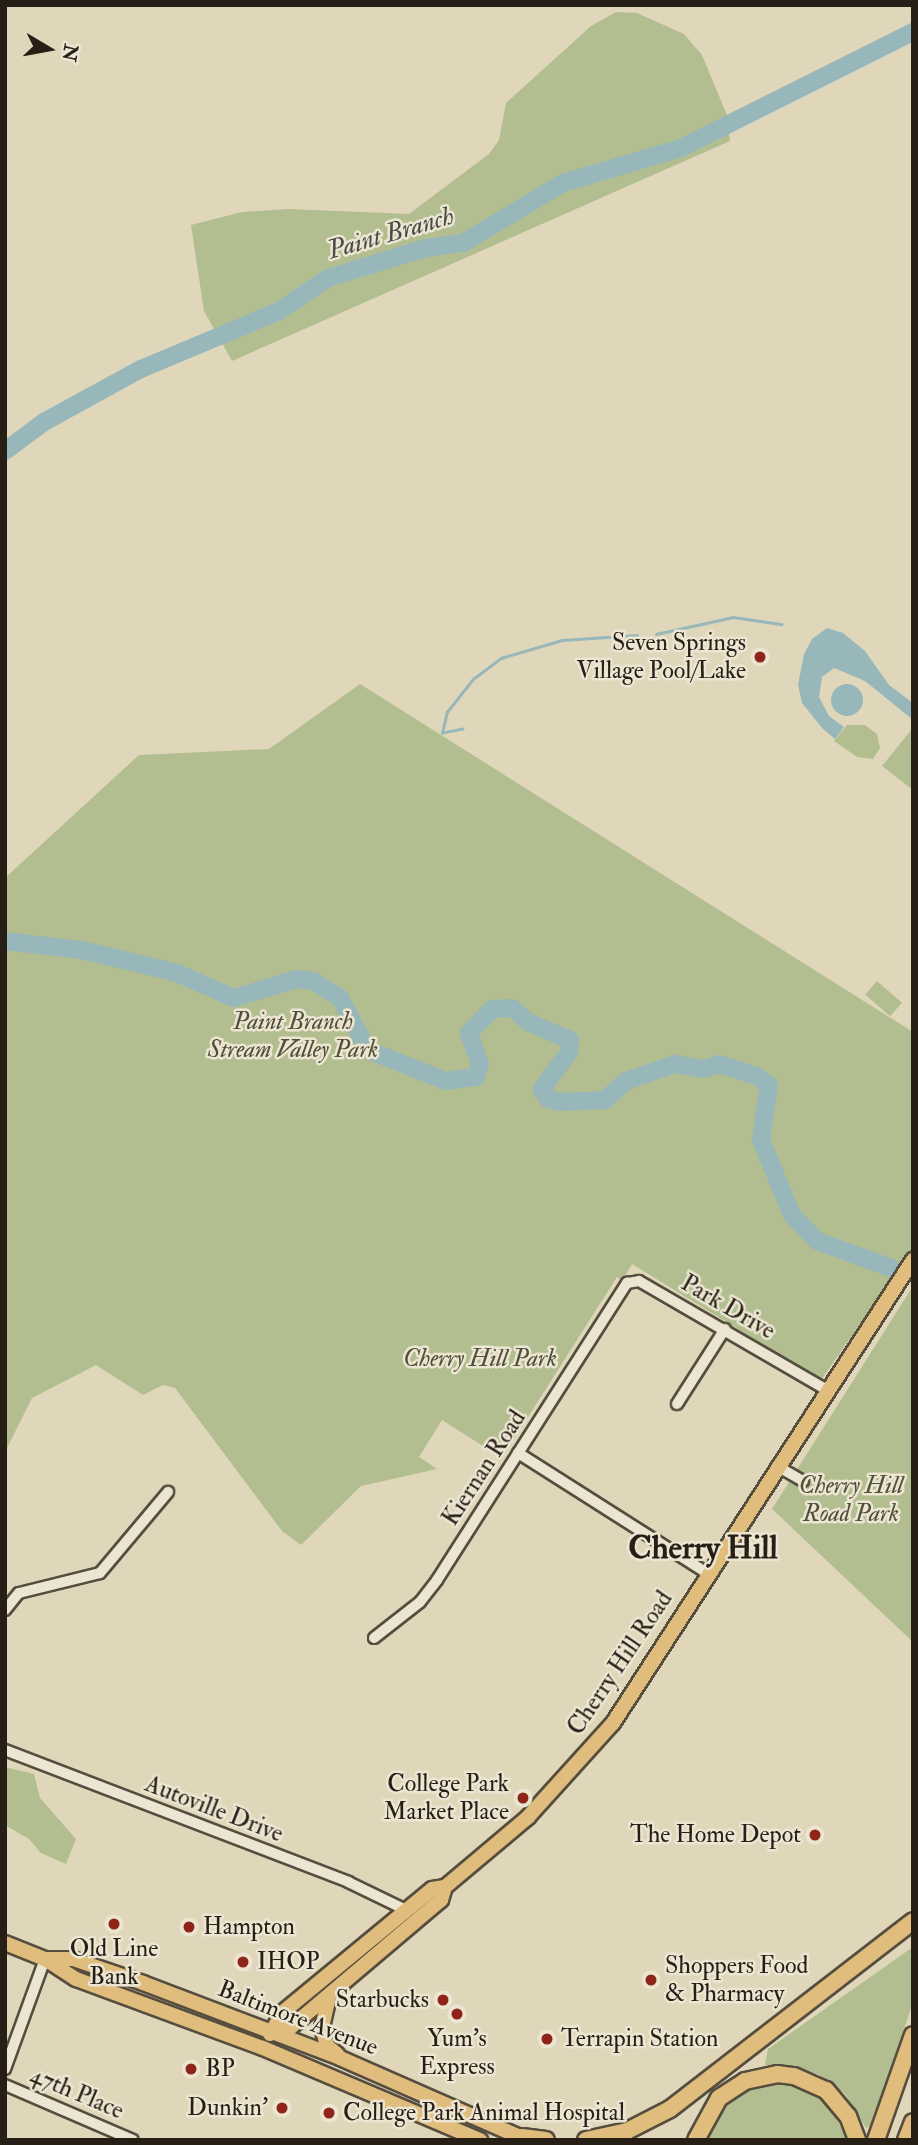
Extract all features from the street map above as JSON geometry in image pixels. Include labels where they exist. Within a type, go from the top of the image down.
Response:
[{"type":"highway","points":[[586,2140],[627,2131],[670,2109],[913,1921]]},
{"type":"highway","points":[[877,2140],[913,2035]]},
{"type":"highway","points":[[696,2140],[708,2111],[730,2089],[777,2074],[794,2076],[826,2090],[848,2116],[857,2140]]},
{"type":"highway","points":[[906,2140],[913,2122]]},
{"type":"highway","points":[[524,2139],[546,2140]]},
{"type":"main road","name":"Cherry Hill Road","points":[[263,2048],[283,2012],[432,1888],[445,1886],[528,1817],[607,1731],[707,1573],[913,1260]]},
{"type":"main road","name":"Cherry Hill Road","points":[[271,2032],[291,2027],[441,1899],[445,1886]]},
{"type":"main road","name":"Baltimore Avenue","points":[[5,1943],[46,1959],[76,1979],[263,2048],[480,2140]]},
{"type":"main road","name":"Baltimore Avenue","points":[[46,1959],[74,1959],[271,2032],[340,2058],[524,2139]]},
{"type":"main road","points":[[340,2058],[323,2038],[322,2013],[327,1999],[347,1980]]},
{"type":"street","name":"Park Drive","points":[[612,1305],[627,1283],[639,1281],[829,1391]]},
{"type":"street","name":"Kiernan Road","points":[[374,1638],[420,1602],[437,1580],[612,1305]]},
{"type":"street","points":[[677,1404],[725,1329]]},
{"type":"street","points":[[518,1452],[707,1573]]},
{"type":"street","points":[[777,1466],[803,1481]]},
{"type":"street","points":[[5,1610],[19,1594],[100,1573],[167,1492]]},
{"type":"street","name":"Autoville Drive","points":[[5,1749],[358,1886],[406,1910]]},
{"type":"street","points":[[5,2069],[46,1959]]},
{"type":"street","name":"47th Place","points":[[5,2085],[109,2135],[133,2140]]},
{"type":"green space","points":[[616,12],[637,13],[684,34],[702,55],[727,115],[730,141],[232,361],[204,311],[191,225],[242,212],[288,209],[409,214],[489,154],[499,140],[506,103],[591,26]]},
{"type":"green space","name":"Paint Branch Stream Valley Park","points":[[360,684],[913,1032],[913,1248],[821,1380],[632,1264],[622,1281],[617,1277],[502,1458],[442,1420],[419,1457],[437,1469],[361,1486],[301,1545],[282,1531],[175,1388],[163,1385],[143,1395],[96,1365],[32,1398],[5,1452],[5,878],[139,755],[269,749]]},
{"type":"green space","points":[[847,725],[865,725],[877,734],[880,748],[873,759],[857,757],[834,741]]},
{"type":"green space","points":[[913,730],[913,790],[882,766]]},
{"type":"green space","points":[[877,981],[902,1003],[890,1016],[865,995]]},
{"type":"green space","name":"Cherry Hill Road Park","points":[[913,1286],[913,1642],[772,1509]]},
{"type":"green space","points":[[5,1767],[34,1774],[40,1798],[76,1839],[66,1864],[41,1853],[29,1839],[5,1825]]},
{"type":"green space","points":[[913,1947],[913,2002],[872,2125],[866,2128],[845,2094],[818,2074],[765,2065],[768,2049]]},
{"type":"green space","points":[[774,2081],[809,2090],[831,2107],[847,2140],[706,2140],[733,2095]]},
{"type":"water","points":[[827,628],[843,633],[865,651],[889,685],[913,703],[913,720],[865,681],[834,668],[822,677],[819,697],[829,716],[844,727],[835,739],[823,729],[802,703],[798,685],[804,654],[812,639]]},
{"type":"water","points":[[847,684],[859,688],[863,700],[859,712],[847,716],[835,712],[831,700],[835,688]]},
{"type":"waterway","name":"Paint Branch","points":[[5,451],[44,422],[141,369],[279,311],[328,278],[426,248],[463,243],[563,183],[681,148],[913,32]]},
{"type":"waterway","points":[[656,634],[733,617],[781,624]]},
{"type":"waterway","points":[[463,729],[442,733],[447,712],[473,679],[501,658],[562,640],[637,635]]},
{"type":"waterway","points":[[5,941],[82,950],[177,973],[234,998],[297,979],[313,981],[340,998],[368,1050],[446,1081],[476,1077],[480,1064],[469,1033],[492,1009],[512,1008],[528,1022],[570,1040],[569,1052],[542,1089],[548,1099],[561,1102],[605,1100],[626,1081],[675,1064],[704,1069],[719,1064],[757,1076],[769,1085],[761,1140],[792,1215],[817,1241],[891,1268]]},
{"type":"place","name":"Seven Springs Village Pool/Lake","points":[[760,657]]},
{"type":"place","name":"College Park Market Place","points":[[523,1798]]},
{"type":"place","name":"The Home Depot","points":[[815,1835]]},
{"type":"place","name":"Old Line Bank","points":[[114,1924]]},
{"type":"place","name":"Hampton","points":[[189,1927]]},
{"type":"place","name":"IHOP","points":[[243,1962]]},
{"type":"place","name":"Shoppers Food & Pharmacy","points":[[651,1980]]},
{"type":"place","name":"Starbucks","points":[[443,2000]]},
{"type":"place","name":"Yum's Express","points":[[457,2014]]},
{"type":"place","name":"Terrapin Station","points":[[547,2039]]},
{"type":"place","name":"BP","points":[[191,2069]]},
{"type":"place","name":"Dunkin'","points":[[282,2108]]},
{"type":"place","name":"College Park Animal Hospital","points":[[329,2113]]},
{"type":"district","name":"Cherry Hill","points":[[703,1548]]},
{"type":"park label","name":"Cherry Hill Park","points":[[480,1359]]}]
